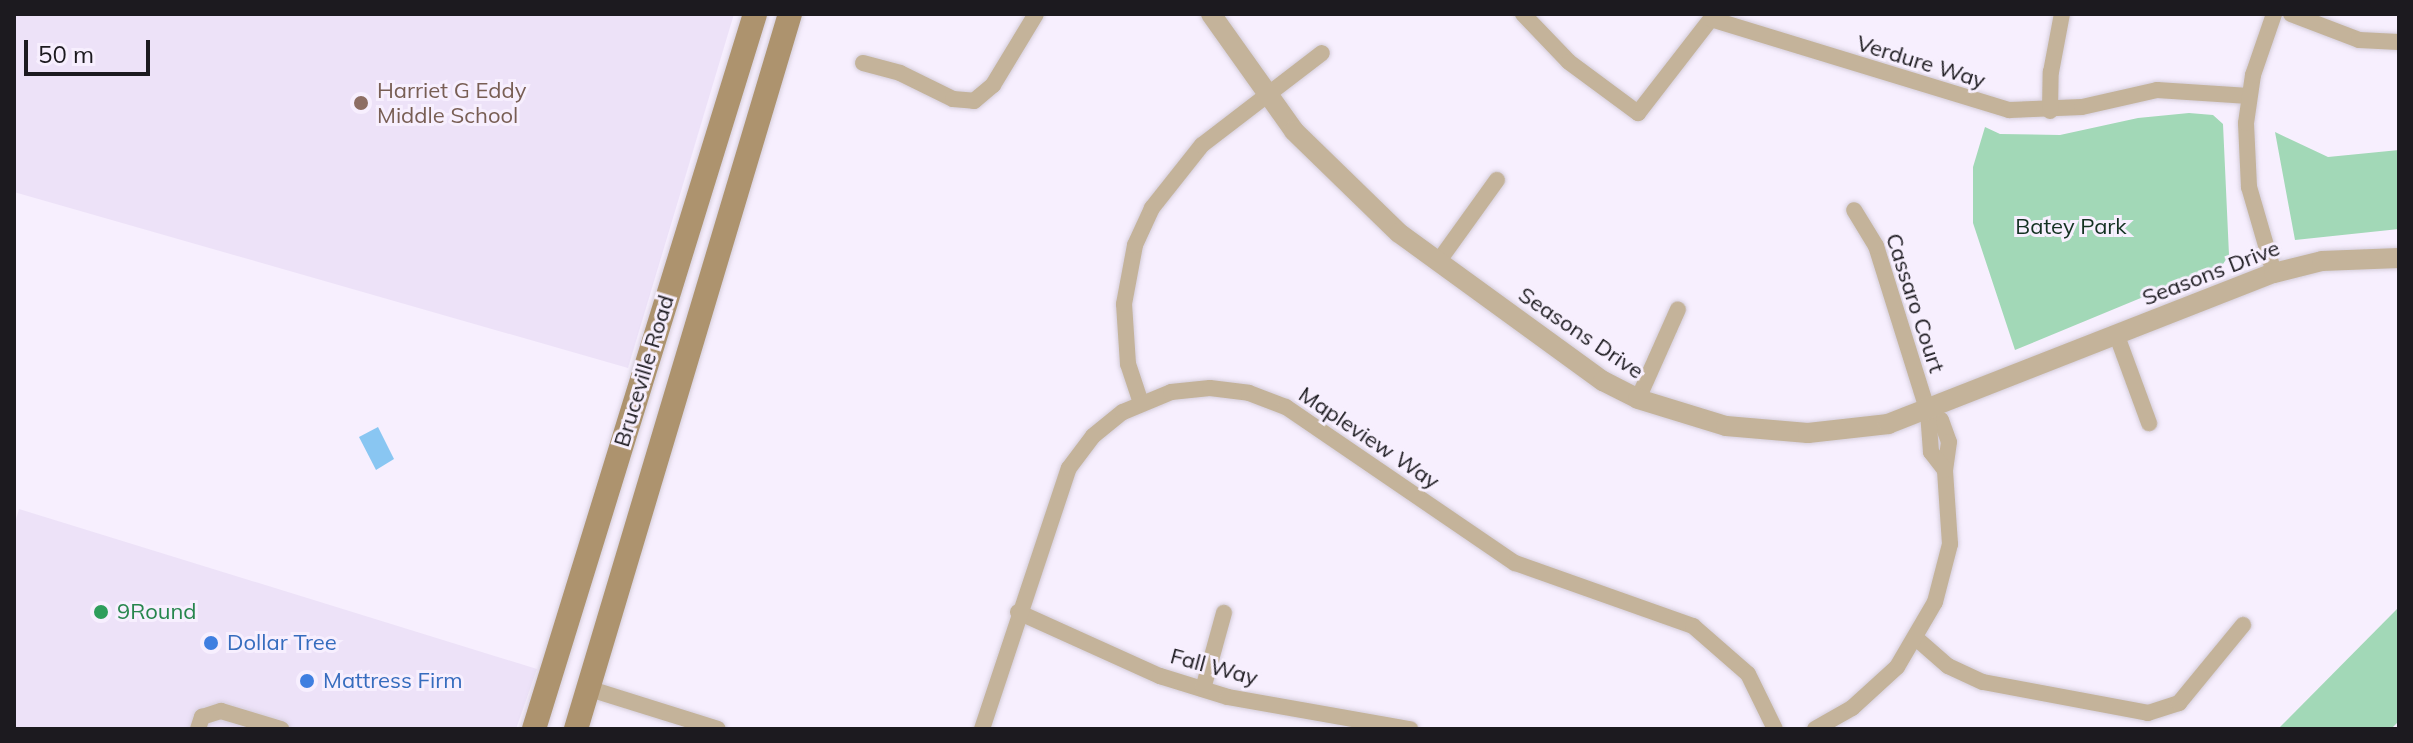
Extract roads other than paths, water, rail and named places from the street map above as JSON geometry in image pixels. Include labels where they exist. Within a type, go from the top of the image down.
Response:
[{"type":"main road","name":"Bruceville Road","points":[[534,729],[755,14]]},
{"type":"main road","name":"Bruceville Road","points":[[576,729],[790,14]]},
{"type":"street","points":[[863,63],[900,73],[953,99],[974,101],[993,85],[1036,14]]},
{"type":"street","name":"Seasons Drive","points":[[1211,14],[1266,95],[1362,202],[1569,359],[1638,399],[1726,426],[1768,432],[1848,431],[1928,412],[2274,273],[2322,261],[2399,258]]},
{"type":"street","name":"Verdure Way","points":[[1523,14],[1569,62],[1638,113],[1711,19],[1970,102],[2050,111],[2157,90],[2249,96]]},
{"type":"street","points":[[2050,111],[2062,14]]},
{"type":"street","points":[[2274,14],[2249,96],[2249,187],[2274,273]]},
{"type":"street","points":[[2291,14],[2359,40],[2399,42]]},
{"type":"street","points":[[1141,403],[1128,364],[1123,324],[1130,264],[1143,226],[1188,159],[1322,53]]},
{"type":"street","points":[[1438,262],[1497,180]]},
{"type":"street","name":"Cassaro Court","points":[[1815,729],[1868,696],[1917,639],[1942,583],[1950,544],[1945,470],[1949,442],[1941,420],[1928,412],[1876,246],[1854,210]]},
{"type":"street","points":[[1638,399],[1678,309]]},
{"type":"street","points":[[2117,336],[2149,423]]},
{"type":"street","name":"Mapleview Way","points":[[982,729],[1018,612],[1069,468],[1093,436],[1141,403],[1210,388],[1249,393],[1286,407],[1515,563],[1676,618],[1709,636],[1748,674],[1775,729]]},
{"type":"street","name":"Fall Way","points":[[1018,612],[1160,676],[1203,689],[1410,729]]},
{"type":"street","points":[[1203,689],[1224,613]]},
{"type":"street","points":[[1917,639],[1948,666],[1983,682],[2148,713],[2179,703],[2243,625]]},
{"type":"street","points":[[587,688],[718,729]]},
{"type":"street","points":[[198,729],[202,717],[221,711],[281,729]]},
{"type":"water","points":[[378,427],[394,459],[376,470],[359,437]]},
{"type":"place","name":"Harriet G Eddy Middle School","points":[[361,103]]},
{"type":"place","name":"9Round","points":[[101,612]]},
{"type":"place","name":"Dollar Tree","points":[[211,643]]},
{"type":"place","name":"Mattress Firm","points":[[307,681]]},
{"type":"park label","name":"Batey Park","points":[[2071,227]]}]
